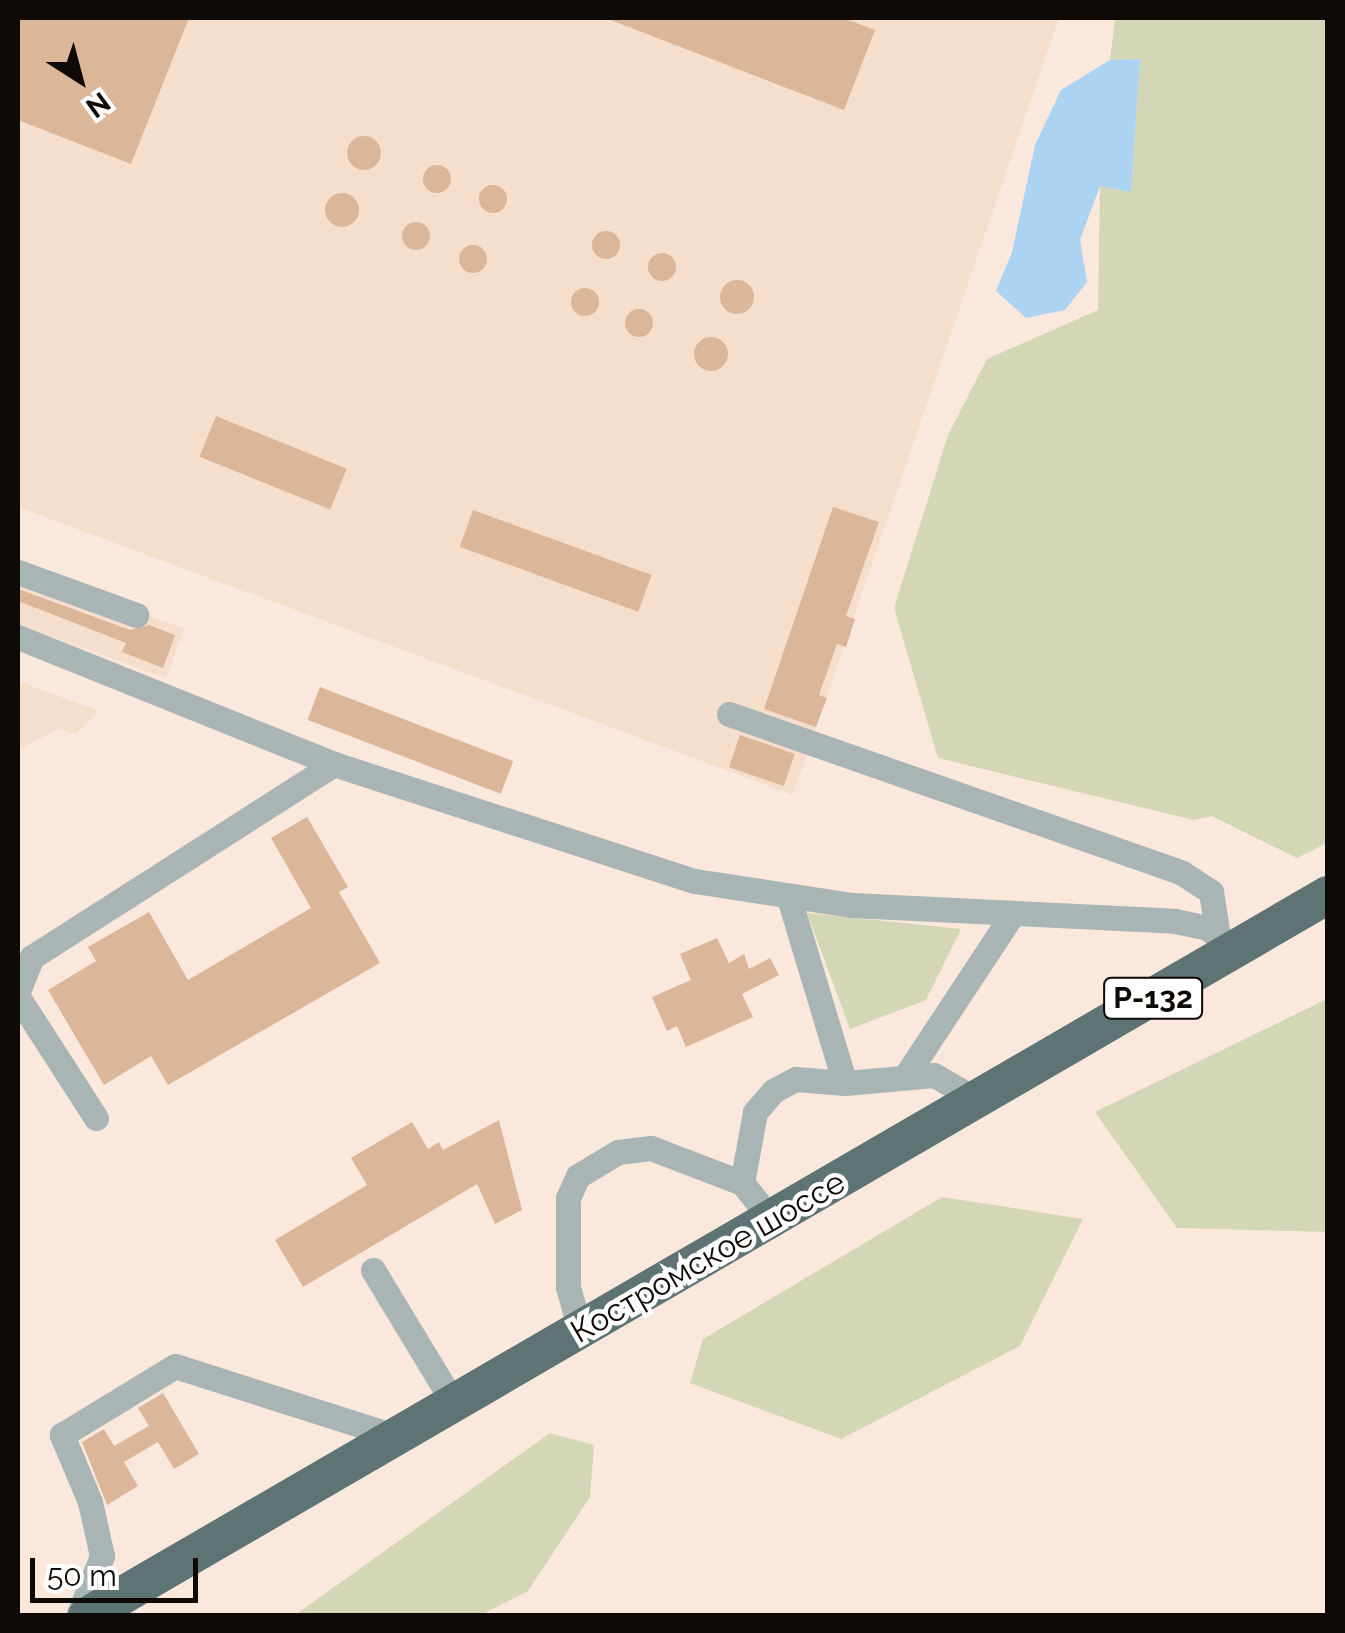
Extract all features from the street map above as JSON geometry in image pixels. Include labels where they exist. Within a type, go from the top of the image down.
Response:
[{"type":"highway","name":"Костромское шоссе","points":[[87,1616],[979,1101],[1227,942],[1328,895]]},
{"type":"street","points":[[18,572],[136,615]]},
{"type":"street","points":[[18,638],[334,764],[644,867],[789,898],[1011,916],[1175,922],[1227,942]]},
{"type":"street","points":[[730,714],[1182,873],[1210,892],[1227,942]]},
{"type":"street","points":[[96,1118],[18,994],[32,957],[334,764]]},
{"type":"street","points":[[789,898],[845,1083]]},
{"type":"street","points":[[907,1074],[1011,916]]},
{"type":"street","points":[[742,1183],[756,1112],[773,1091],[796,1079],[845,1083],[907,1074],[956,1083],[979,1101]]},
{"type":"street","points":[[580,1330],[568,1288],[567,1220],[578,1176],[618,1152],[651,1148],[742,1183],[772,1220]]},
{"type":"street","points":[[373,1270],[453,1402]]},
{"type":"street","points":[[78,1616],[102,1556],[90,1502],[62,1435],[175,1366],[394,1436]]},
{"type":"shaded area","points":[[18,18],[1059,18],[793,795],[18,507]]},
{"type":"shaded area","points":[[18,568],[184,629],[166,678],[18,624]]},
{"type":"shaded area","points":[[18,681],[99,711],[76,734],[60,729],[18,750]]},
{"type":"green space","points":[[1115,18],[1327,18],[1327,843],[1297,858],[1212,816],[1194,820],[938,758],[894,608],[948,435],[987,359],[1098,310],[1100,186],[1131,191],[1140,59],[1110,60]]},
{"type":"green space","points":[[807,913],[961,929],[926,1000],[850,1029]]},
{"type":"green space","points":[[1327,999],[1327,1232],[1177,1228],[1095,1112]]},
{"type":"green space","points":[[942,1197],[1083,1219],[1020,1346],[841,1439],[690,1383],[703,1339]]},
{"type":"green space","points":[[550,1433],[594,1445],[590,1497],[528,1591],[481,1615],[295,1615]]},
{"type":"water","points":[[1140,59],[1131,192],[1100,186],[1080,240],[1087,282],[1065,310],[1026,318],[996,291],[1012,252],[1035,145],[1061,90],[1110,60]]},
{"type":"building","points":[[18,18],[189,18],[131,164],[18,120]]},
{"type":"building","points":[[843,18],[875,30],[844,110],[608,19]]},
{"type":"building","points":[[364,136],[376,141],[381,153],[376,165],[364,170],[352,165],[347,153],[352,141]]},
{"type":"building","points":[[437,165],[447,169],[451,179],[447,189],[437,193],[427,189],[423,179],[427,169]]},
{"type":"building","points":[[493,185],[503,189],[507,199],[503,209],[493,213],[483,209],[479,199],[483,189]]},
{"type":"building","points":[[342,193],[354,198],[359,210],[354,222],[342,227],[330,222],[325,210],[330,198]]},
{"type":"building","points":[[416,222],[426,226],[430,236],[426,246],[416,250],[406,246],[402,236],[406,226]]},
{"type":"building","points":[[606,231],[616,235],[620,245],[616,255],[606,259],[596,255],[592,245],[596,235]]},
{"type":"building","points":[[473,245],[483,249],[487,259],[483,269],[473,273],[463,269],[459,259],[463,249]]},
{"type":"building","points":[[662,253],[672,257],[676,267],[672,277],[662,281],[652,277],[648,267],[652,257]]},
{"type":"building","points":[[737,280],[749,285],[754,297],[749,309],[737,314],[725,309],[720,297],[725,285]]},
{"type":"building","points":[[585,288],[595,292],[599,302],[595,312],[585,316],[575,312],[571,302],[575,292]]},
{"type":"building","points":[[639,309],[649,313],[653,323],[649,333],[639,337],[629,333],[625,323],[629,313]]},
{"type":"building","points":[[711,337],[723,342],[728,354],[723,366],[711,371],[699,366],[694,354],[699,342]]},
{"type":"building","points":[[216,416],[347,469],[330,510],[200,457]]},
{"type":"building","points":[[833,507],[879,522],[846,616],[855,619],[846,647],[837,644],[819,695],[827,698],[816,727],[764,709]]},
{"type":"building","points":[[473,510],[652,575],[638,612],[460,547]]},
{"type":"building","points":[[18,589],[130,630],[149,625],[175,635],[163,668],[122,652],[126,643],[18,601]]},
{"type":"building","points":[[320,687],[513,761],[501,794],[307,720]]},
{"type":"building","points":[[740,735],[795,754],[784,786],[729,767]]},
{"type":"building","points":[[307,817],[348,887],[339,892],[380,963],[168,1085],[151,1056],[104,1085],[48,990],[96,961],[88,947],[149,912],[188,980],[311,908],[271,838]]},
{"type":"building","points":[[717,938],[729,963],[744,954],[749,969],[770,958],[779,975],[742,994],[753,1017],[686,1047],[677,1026],[667,1031],[652,997],[691,980],[680,954]]},
{"type":"building","points":[[499,1120],[522,1210],[495,1224],[477,1184],[303,1287],[275,1240],[367,1185],[351,1158],[412,1122],[428,1149],[439,1142],[443,1150]]},
{"type":"building","points":[[163,1393],[199,1454],[174,1469],[158,1442],[124,1462],[138,1486],[107,1505],[82,1442],[104,1429],[114,1446],[149,1426],[138,1408]]}]
